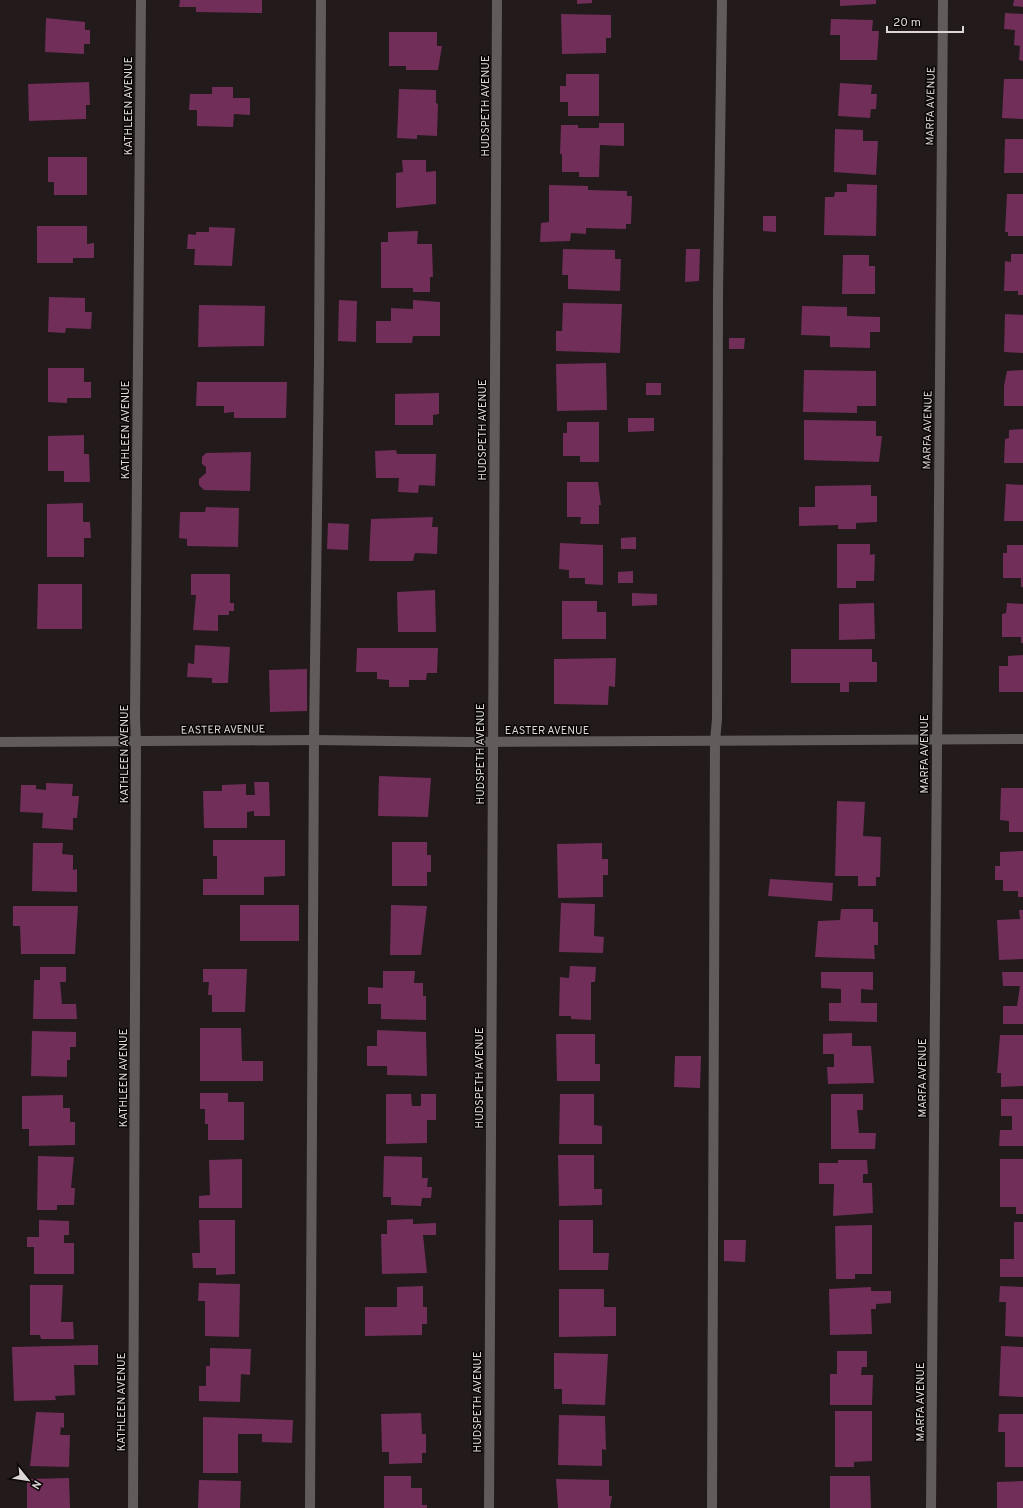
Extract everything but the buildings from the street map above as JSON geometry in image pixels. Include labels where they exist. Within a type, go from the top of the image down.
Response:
[{"type":"street","name":"KATHLEEN AVENUE","points":[[133,1508],[135,718],[141,0]]},
{"type":"street","points":[[310,1508],[314,740],[319,354],[321,0]]},
{"type":"street","name":"HUDSPETH AVENUE","points":[[489,1508],[497,0]]},
{"type":"street","points":[[712,1508],[715,741],[717,711],[718,294],[722,0]]},
{"type":"street","name":"MARFA AVENUE","points":[[931,1508],[943,0]]},
{"type":"street","name":"EASTER AVENUE","points":[[0,742],[314,740],[493,742],[1023,739]]}]
